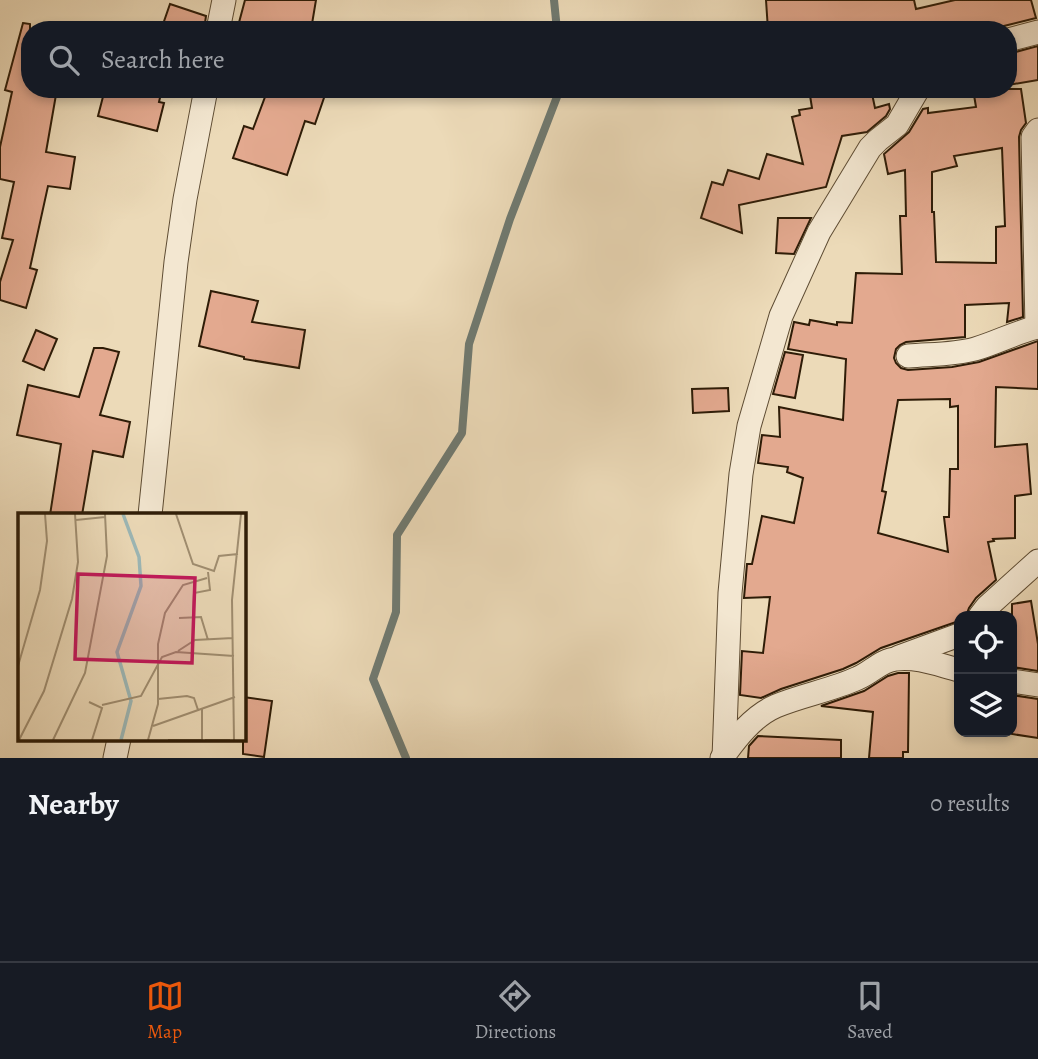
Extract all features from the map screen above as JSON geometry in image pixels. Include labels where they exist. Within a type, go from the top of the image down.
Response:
[{"type":"street","points":[[220,21],[224,0]]},
{"type":"street","points":[[1017,38],[1038,32]]},
{"type":"street","points":[[149,513],[176,262],[187,185],[204,98]]},
{"type":"street","points":[[724,757],[730,593],[741,474],[749,426],[781,316],[819,232],[870,148],[897,125],[913,98]]},
{"type":"street","points":[[908,356],[977,349],[1037,327],[1033,137],[1038,130]]},
{"type":"street","points":[[984,611],[1038,561]]},
{"type":"street","points":[[724,757],[752,721],[774,707],[860,678],[876,666],[954,637]]},
{"type":"street","points":[[893,659],[910,658],[954,669]]},
{"type":"street","points":[[1017,682],[1038,685]]},
{"type":"street","points":[[115,758],[119,740]]},
{"type":"building","points":[[245,0],[316,0],[312,21],[239,21]]},
{"type":"building","points":[[766,0],[914,0],[916,9],[955,0],[1031,0],[1036,18],[1017,23],[767,21]]},
{"type":"building","points":[[170,4],[206,16],[205,21],[164,21]]},
{"type":"building","points":[[21,30],[21,98],[55,98],[46,152],[75,157],[70,189],[48,186],[30,268],[37,270],[26,308],[0,300],[0,282],[13,240],[2,238],[14,182],[0,179],[0,147],[12,92],[5,90]]},
{"type":"building","points":[[1038,46],[1038,80],[1017,84],[1017,52]]},
{"type":"building","points":[[1017,89],[1021,89],[1026,123],[1019,137],[1023,317],[1007,322],[1009,303],[965,305],[965,337],[906,342],[896,349],[894,358],[901,368],[908,370],[952,367],[979,362],[1038,341],[1038,389],[996,387],[995,447],[1027,444],[1031,494],[1015,496],[1015,538],[993,539],[994,541],[988,542],[996,580],[976,598],[968,611],[954,611],[954,623],[881,648],[843,669],[761,698],[740,695],[742,651],[763,653],[770,597],[744,598],[747,564],[752,564],[762,516],[794,523],[803,478],[787,472],[788,467],[758,463],[762,435],[780,437],[779,407],[843,420],[846,359],[788,349],[794,322],[809,325],[810,320],[837,325],[837,322],[852,323],[856,273],[902,274],[900,216],[906,216],[905,170],[888,174],[884,154],[909,132],[923,109],[928,108],[928,113],[976,107],[974,98],[1017,98]],"holes":[[[1002,148],[1005,226],[996,227],[996,263],[936,262],[932,172],[957,166],[954,156]],[[950,399],[950,407],[958,406],[958,469],[950,469],[949,517],[944,517],[948,552],[878,533],[886,492],[882,491],[898,400]]]},
{"type":"building","points":[[103,98],[160,98],[159,102],[164,103],[157,131],[98,116]]},
{"type":"building","points":[[265,98],[324,98],[315,124],[305,121],[287,175],[233,158],[244,126],[253,129]]},
{"type":"building","points":[[810,98],[873,98],[875,108],[889,104],[890,109],[886,116],[867,132],[842,136],[826,187],[739,205],[742,233],[701,218],[712,182],[723,185],[728,170],[759,179],[767,154],[803,164],[792,117],[800,115],[799,110],[812,108]]},
{"type":"building","points":[[778,218],[811,218],[794,254],[776,253]]},
{"type":"building","points":[[211,291],[258,301],[252,322],[305,330],[299,368],[244,359],[199,346]]},
{"type":"building","points":[[36,330],[57,339],[44,370],[23,361]]},
{"type":"building","points":[[94,348],[119,352],[100,415],[130,422],[123,457],[93,451],[82,513],[50,513],[61,444],[17,435],[28,385],[79,397]]},
{"type":"building","points":[[785,352],[803,355],[795,398],[773,394]]},
{"type":"building","points":[[728,388],[729,411],[693,413],[692,389]]},
{"type":"building","points":[[1031,601],[1038,644],[1038,671],[1017,668],[1017,611],[1012,611],[1012,604]]},
{"type":"building","points":[[898,673],[909,673],[908,752],[903,752],[903,758],[869,758],[873,712],[821,706],[864,691]]},
{"type":"building","points":[[1017,696],[1038,699],[1038,738],[1017,735]]},
{"type":"building","points":[[245,697],[272,701],[264,757],[243,754]]},
{"type":"building","points":[[758,736],[841,740],[841,758],[748,758],[749,746]]},
{"type":"waterway","points":[[554,0],[556,21]]},
{"type":"waterway","points":[[406,758],[373,679],[396,612],[397,535],[462,433],[469,344],[510,219],[557,98]]}]
